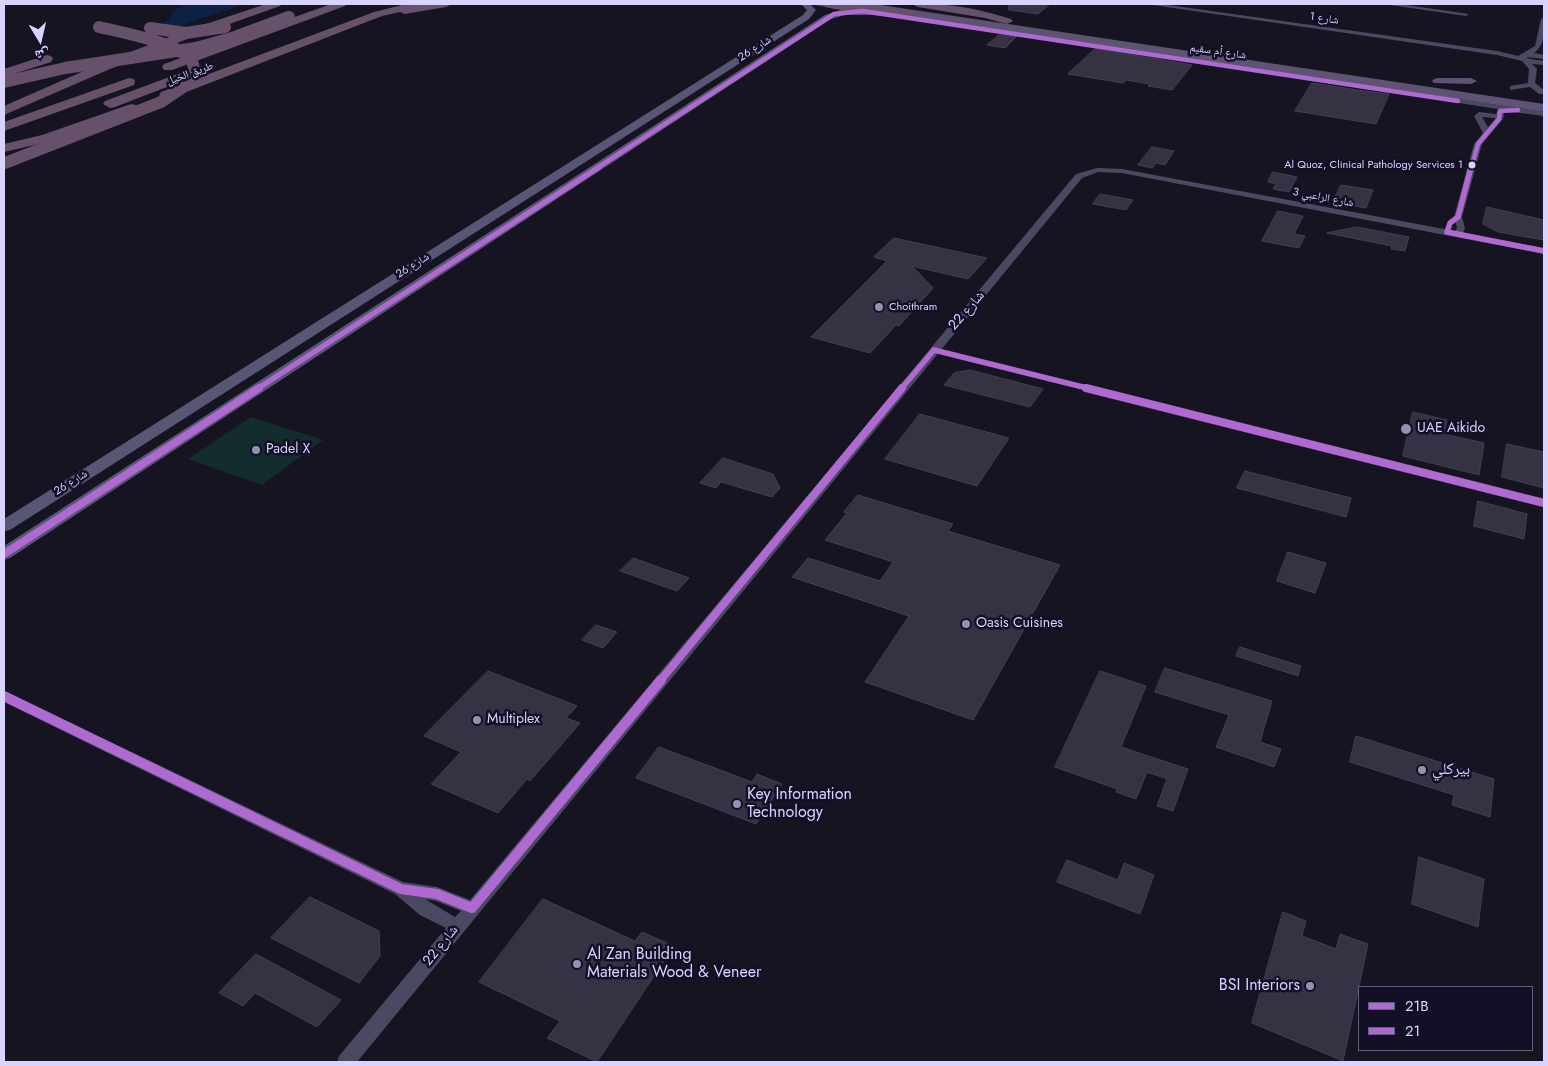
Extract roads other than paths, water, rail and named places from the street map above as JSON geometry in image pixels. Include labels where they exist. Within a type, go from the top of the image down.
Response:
[{"type":"highway","points":[[4,112],[106,66],[186,35],[285,8],[324,4]]},
{"type":"highway","name":"طريق الخيل","points":[[4,127],[341,4]]},
{"type":"highway","name":"طريق الخيل","points":[[4,146],[377,4]]},
{"type":"highway","points":[[4,146],[67,130],[316,39],[378,14],[418,4]]},
{"type":"highway","points":[[316,39],[388,16],[446,4]]},
{"type":"highway","points":[[825,4],[882,12],[900,9]]},
{"type":"highway","points":[[836,4],[900,9]]},
{"type":"highway","points":[[918,4],[987,15],[1007,21]]},
{"type":"highway","points":[[4,163],[153,105],[174,95],[190,80],[194,65],[192,59],[180,50],[110,24],[171,37],[199,39],[234,34],[285,8]]},
{"type":"highway","points":[[4,82],[72,67],[196,48],[235,37],[285,8]]},
{"type":"highway","points":[[27,101],[44,97],[285,8]]},
{"type":"highway","points":[[4,73],[47,60]]},
{"type":"main road","name":"شارع 26","points":[[4,554],[604,162],[749,61],[810,14],[812,9],[805,4]]},
{"type":"main road","name":"شارع أم سقيم","points":[[859,4],[1007,21],[1543,97]]},
{"type":"main road","name":"شارع أم سقيم","points":[[900,9],[1544,108]]},
{"type":"main road","name":"شارع 26","points":[[4,526],[599,148],[830,16],[850,11],[869,12]]},
{"type":"main road","points":[[1180,53],[1205,60],[1328,80]]},
{"type":"main road","points":[[1374,74],[1436,81],[1471,81]]},
{"type":"main road","points":[[599,148],[612,153],[604,162]]},
{"type":"street","points":[[812,4],[1328,80],[1544,114]]},
{"type":"street","name":"شارع 1","points":[[1149,4],[1543,61]]},
{"type":"street","points":[[1386,4],[1418,6],[1466,14]]},
{"type":"street","points":[[1533,69],[1543,61],[1538,47],[1544,19]]},
{"type":"street","points":[[1531,84],[1533,69],[1525,57],[1538,47]]},
{"type":"street","points":[[1512,88],[1531,84]]},
{"type":"street","points":[[1531,84],[1543,97]]},
{"type":"street","points":[[1458,234],[1461,228],[1458,217],[1478,144],[1499,116],[1500,111],[1518,110]]},
{"type":"street","points":[[1487,133],[1478,116],[1479,114],[1499,116]]},
{"type":"street","name":"شارع الراعبي 3","points":[[1097,170],[1122,171],[1544,251]]},
{"type":"street","name":"شارع 22","points":[[346,1062],[1076,178],[1087,172],[1097,170]]},
{"type":"street","points":[[1447,232],[1450,222],[1458,217]]},
{"type":"street","points":[[4,696],[401,889],[426,910],[457,926]]},
{"type":"street","points":[[401,889],[437,894],[472,908]]},
{"type":"water","points":[[186,4],[245,4],[177,27],[162,24],[169,19],[172,12]]},
{"type":"place","name":"Al Quoz, Clinical Pathology Services 1","points":[[1472,165]]},
{"type":"place","name":"Choithram","points":[[879,307]]},
{"type":"place","name":"UAE Aikido","points":[[1406,429]]},
{"type":"place","name":"Padel X","points":[[256,450]]},
{"type":"place","name":"Oasis Cuisines","points":[[966,624]]},
{"type":"place","name":"Multiplex","points":[[477,720]]},
{"type":"place","name":"بيركلي","points":[[1422,770]]},
{"type":"place","name":"Key Information Technology","points":[[737,804]]},
{"type":"place","name":"Al Zan Building Materials Wood & Veneer","points":[[577,964]]},
{"type":"place","name":"BSI Interiors","points":[[1310,986]]}]
